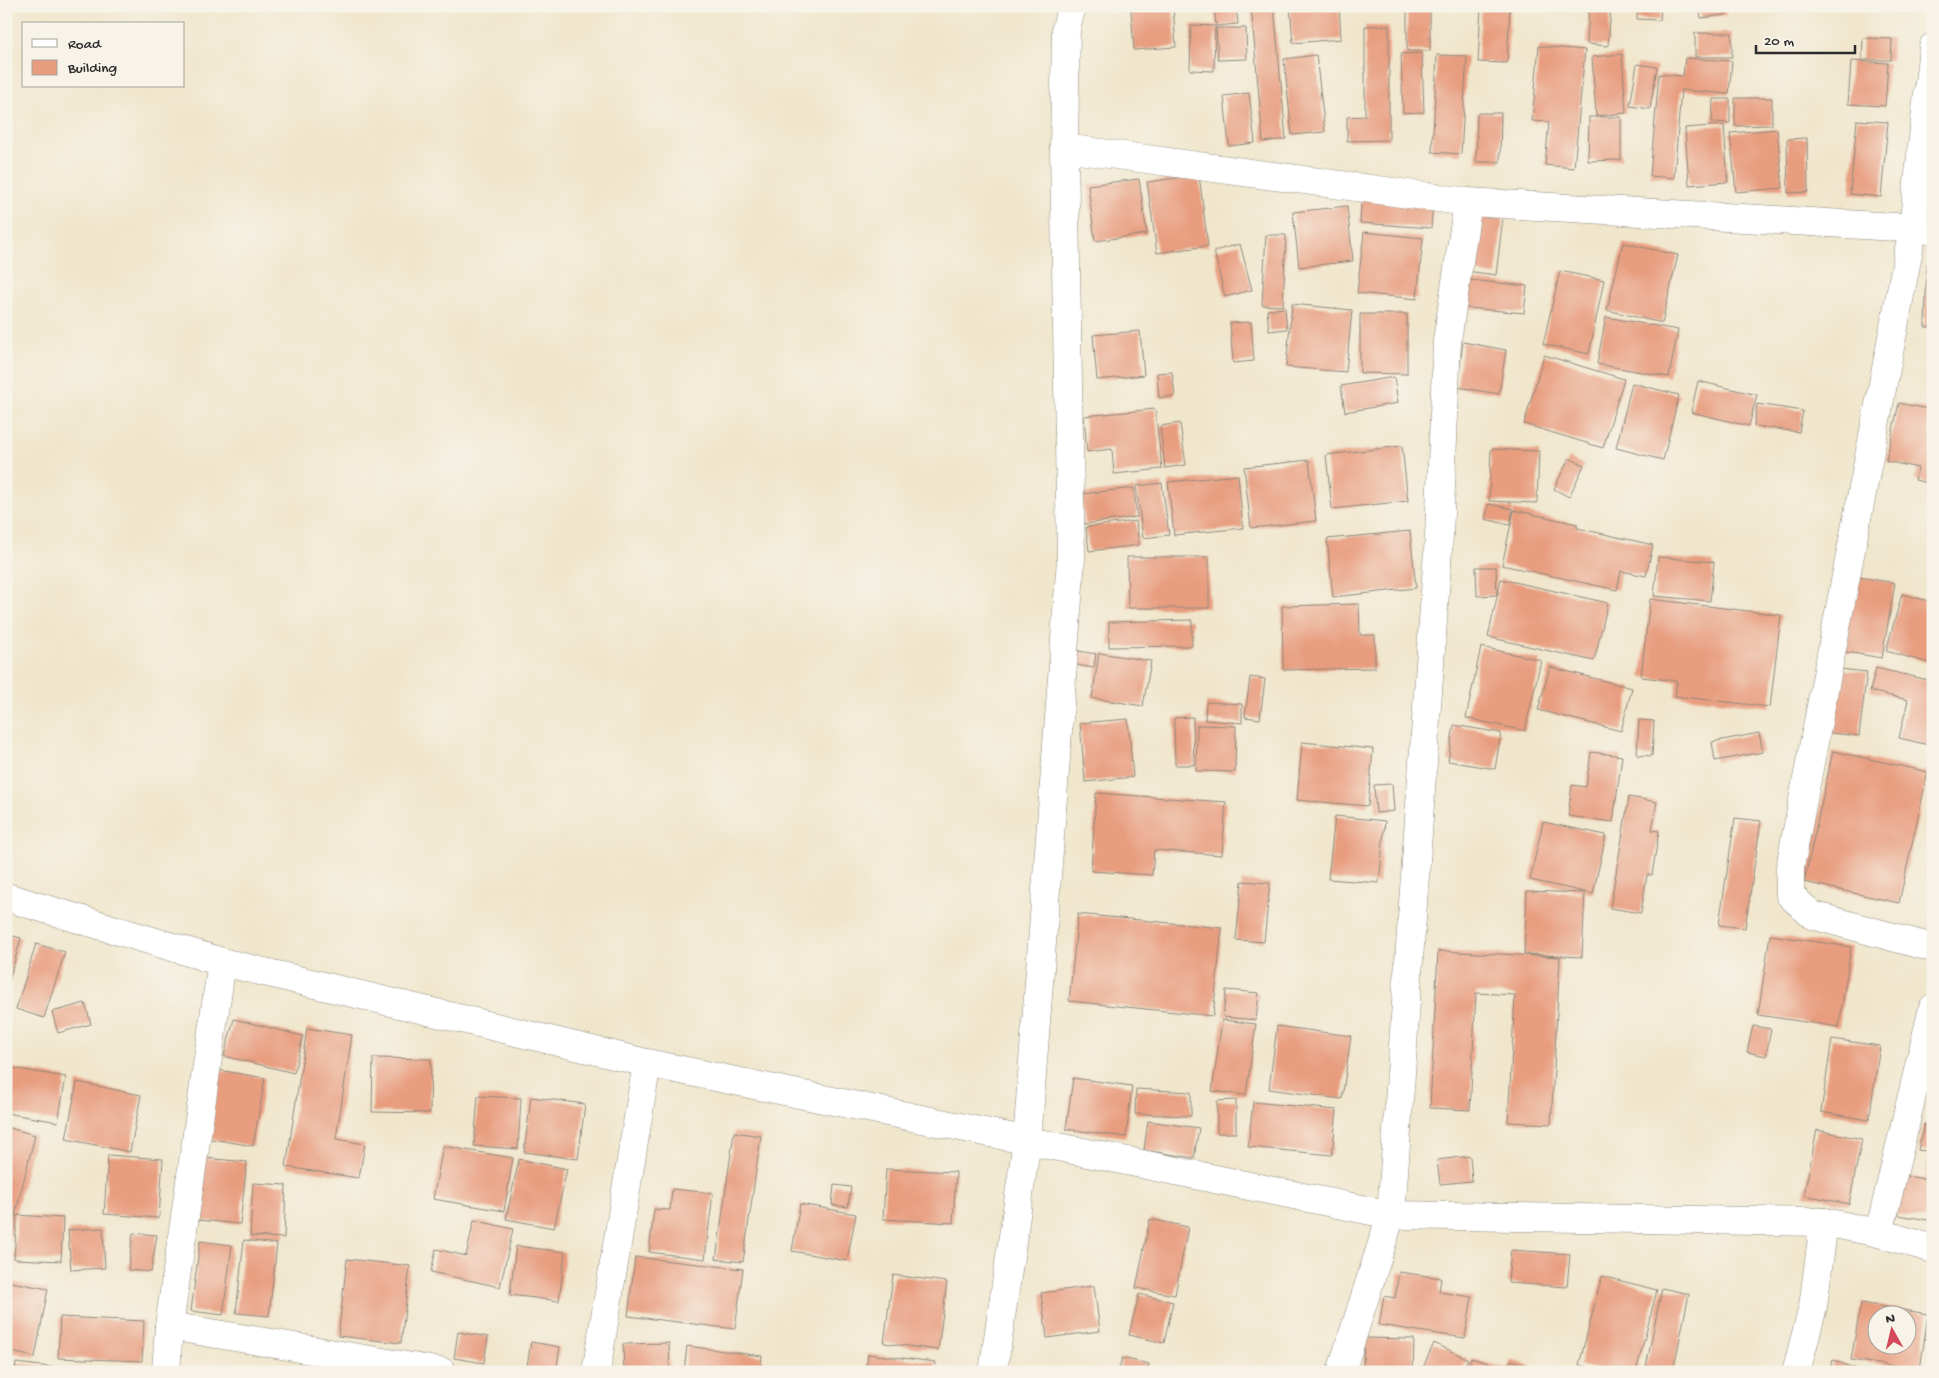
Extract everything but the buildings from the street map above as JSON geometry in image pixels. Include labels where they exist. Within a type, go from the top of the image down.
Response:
[{"type":"street","points":[[993,1372],[1027,1141],[1071,559],[1064,148],[1066,28],[1072,6]]},
{"type":"street","points":[[1933,47],[1923,229],[1790,868],[1790,895],[1812,915],[1933,948]]},
{"type":"street","points":[[1064,148],[1468,202],[1923,229]]},
{"type":"street","points":[[1341,1372],[1391,1215],[1439,536],[1447,341],[1468,202]]},
{"type":"street","points":[[6,897],[222,962],[647,1063],[1391,1215],[1824,1222],[1879,1233],[1933,1249]]},
{"type":"street","points":[[166,1372],[169,1326],[222,962]]},
{"type":"street","points":[[1879,1233],[1933,1008]]},
{"type":"street","points":[[596,1372],[647,1063]]},
{"type":"street","points":[[1796,1372],[1814,1307],[1824,1222]]},
{"type":"street","points":[[169,1326],[442,1372]]}]
